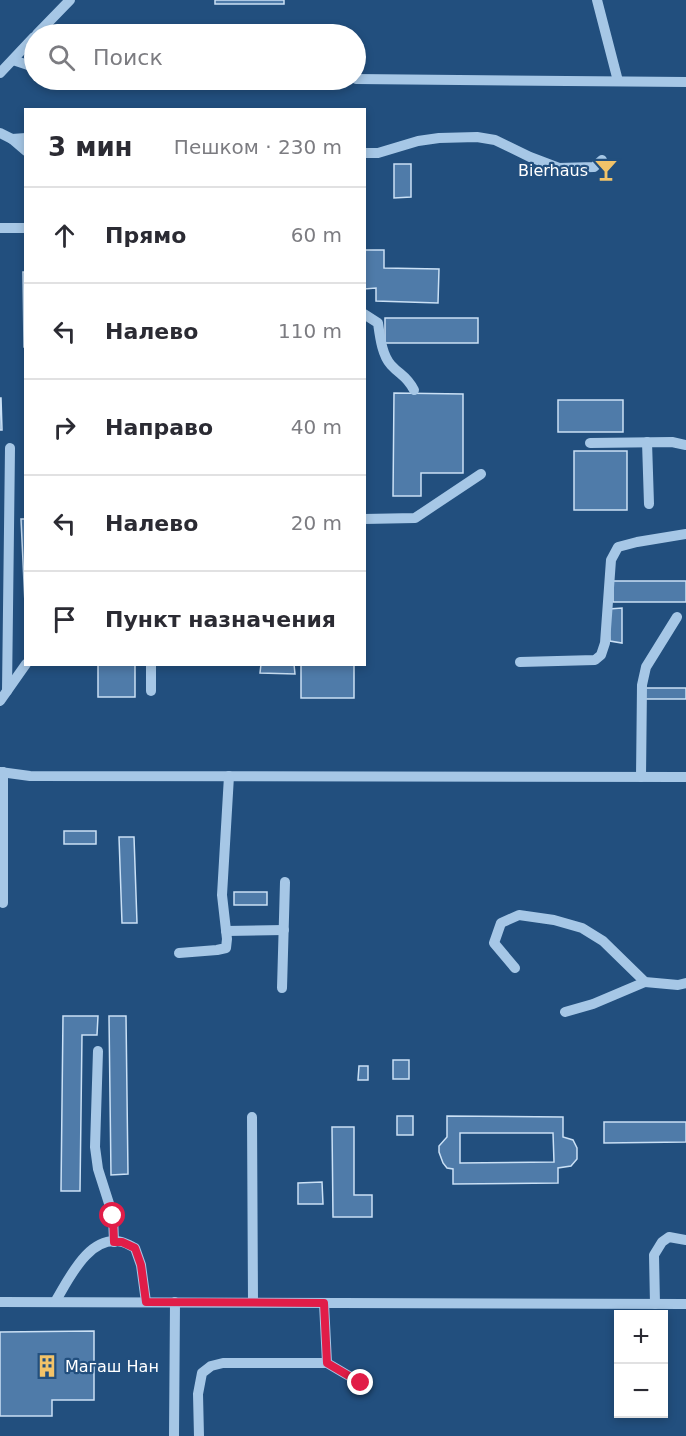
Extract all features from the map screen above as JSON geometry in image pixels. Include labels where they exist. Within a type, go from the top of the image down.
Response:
[{"type":"street","points":[[47,24],[70,0]]},
{"type":"street","points":[[597,0],[618,81]]},
{"type":"street","points":[[0,73],[24,49]]},
{"type":"street","points":[[13,60],[24,64]]},
{"type":"street","points":[[366,79],[686,82]]},
{"type":"street","points":[[0,133],[24,149]]},
{"type":"street","points":[[366,153],[378,153],[418,141],[477,137],[495,140],[559,168],[594,167],[603,160]]},
{"type":"street","points":[[12,139],[24,138]]},
{"type":"street","points":[[0,228],[24,228]]},
{"type":"street","points":[[366,315],[378,323],[383,350],[390,365],[408,378],[414,390]]},
{"type":"street","points":[[590,442],[672,442],[686,445]]},
{"type":"street","points":[[647,442],[649,504]]},
{"type":"street","points":[[7,691],[10,448]]},
{"type":"street","points":[[366,519],[415,518],[481,474]]},
{"type":"street","points":[[520,662],[595,660],[601,655],[605,643],[611,560],[618,547],[686,534]]},
{"type":"street","points":[[641,777],[642,685],[646,667],[658,644],[677,617]]},
{"type":"street","points":[[0,701],[25,666]]},
{"type":"street","points":[[151,666],[151,691]]},
{"type":"street","points":[[3,903],[2,772],[30,776],[686,777]]},
{"type":"street","points":[[179,953],[226,948],[222,896],[229,776]]},
{"type":"street","points":[[282,988],[285,882]]},
{"type":"street","points":[[515,968],[494,943],[501,923],[519,915],[554,920],[582,928],[603,941],[645,982]]},
{"type":"street","points":[[226,931],[284,930]]},
{"type":"street","points":[[565,1012],[593,1004],[645,982],[678,985],[686,983]]},
{"type":"street","points":[[98,1051],[95,1147],[98,1169],[113,1216],[114,1242]]},
{"type":"street","points":[[252,1117],[253,1302]]},
{"type":"street","points":[[655,1304],[654,1255],[662,1242],[669,1237],[686,1240]]},
{"type":"street","points":[[55,1302],[71,1275],[89,1252],[105,1242],[122,1242],[135,1248],[141,1265],[146,1302]]},
{"type":"street","points":[[0,1302],[686,1304]]},
{"type":"street","points":[[174,1436],[175,1302]]},
{"type":"street","points":[[324,1303],[327,1363]]},
{"type":"street","points":[[199,1436],[198,1395],[202,1373],[211,1366],[223,1363],[327,1363],[361,1383]]},
{"type":"building","points":[[215,0],[284,0],[284,4],[215,4]]},
{"type":"building","points":[[394,164],[411,164],[411,197],[394,198]]},
{"type":"building","points":[[366,250],[384,250],[384,268],[439,269],[438,303],[376,301],[376,288],[366,289]]},
{"type":"building","points":[[23,272],[24,272],[24,347]]},
{"type":"building","points":[[385,318],[478,318],[478,343],[385,343]]},
{"type":"building","points":[[394,393],[463,394],[463,473],[421,473],[421,496],[393,496]]},
{"type":"building","points":[[1,398],[2,430],[0,430]]},
{"type":"building","points":[[558,400],[623,400],[623,432],[558,432]]},
{"type":"building","points":[[574,451],[627,451],[627,510],[574,510]]},
{"type":"building","points":[[21,519],[24,519],[24,583]]},
{"type":"building","points":[[613,581],[686,581],[686,602],[613,602]]},
{"type":"building","points":[[622,608],[622,643],[610,641],[609,609]]},
{"type":"building","points":[[98,666],[135,666],[135,697],[98,697]]},
{"type":"building","points":[[261,666],[294,666],[295,674],[260,673]]},
{"type":"building","points":[[301,666],[354,666],[354,698],[301,698]]},
{"type":"building","points":[[644,688],[686,688],[686,699],[644,699]]},
{"type":"building","points":[[64,831],[96,831],[96,844],[64,844]]},
{"type":"building","points":[[119,837],[134,837],[137,923],[122,923]]},
{"type":"building","points":[[234,892],[267,892],[267,905],[234,905]]},
{"type":"building","points":[[63,1016],[98,1016],[97,1035],[82,1035],[80,1191],[61,1191]]},
{"type":"building","points":[[109,1016],[126,1016],[128,1174],[111,1175]]},
{"type":"building","points":[[393,1060],[409,1060],[409,1079],[393,1079]]},
{"type":"building","points":[[359,1066],[368,1066],[368,1080],[358,1080]]},
{"type":"building","points":[[397,1116],[413,1116],[413,1135],[397,1135]]},
{"type":"building","points":[[447,1116],[563,1117],[563,1137],[573,1140],[577,1148],[577,1159],[571,1166],[558,1168],[558,1183],[453,1184],[453,1169],[447,1168],[439,1152],[439,1146],[447,1137]],"holes":[[[460,1133],[553,1133],[554,1162],[460,1163]]]},
{"type":"building","points":[[604,1122],[686,1122],[686,1142],[604,1143]]},
{"type":"building","points":[[332,1127],[354,1127],[354,1195],[372,1195],[372,1217],[333,1217]]},
{"type":"building","points":[[322,1182],[323,1204],[298,1204],[298,1183]]},
{"type":"building","name":"Магаш Нан","points":[[94,1331],[94,1400],[52,1400],[52,1416],[0,1416],[0,1332]]},
{"type":"place","name":"Bierhaus","points":[[606,170]]},
{"type":"place","name":"Магаш Нан","points":[[47,1366]]},
{"type":"route","points":[[113,1216],[114,1242],[122,1242],[135,1248],[141,1265],[146,1302],[324,1303],[327,1363],[361,1383]]}]
